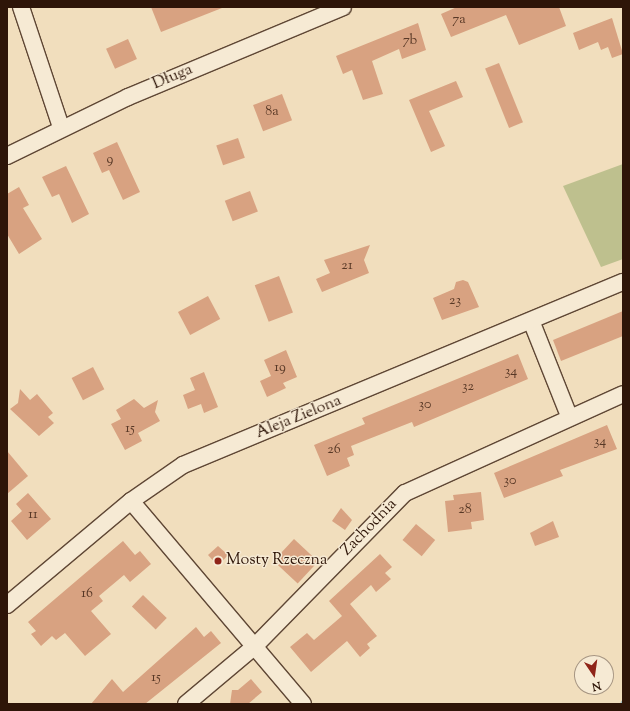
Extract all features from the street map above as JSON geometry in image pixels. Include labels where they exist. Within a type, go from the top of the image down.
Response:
[{"type":"street","points":[[21,7],[62,127]]},
{"type":"street","name":"Długa","points":[[7,156],[62,127],[343,7]]},
{"type":"street","name":"Aleja Zielona","points":[[7,605],[131,501],[183,465],[532,323],[623,282]]},
{"type":"street","points":[[532,323],[569,416]]},
{"type":"street","name":"Zachodnia","points":[[186,704],[255,646],[405,493],[569,416],[623,394]]},
{"type":"street","points":[[131,501],[303,704]]},
{"type":"green space","points":[[623,164],[623,259],[601,267],[563,186]]},
{"type":"building","points":[[151,7],[222,7],[222,8],[161,32]]},
{"type":"building","points":[[457,7],[559,7],[566,26],[519,45],[506,15],[451,37],[441,14]]},
{"type":"building","points":[[612,18],[623,54],[612,58],[608,47],[601,50],[598,42],[579,50],[573,33]]},
{"type":"building","points":[[418,23],[426,50],[402,59],[399,49],[372,61],[383,94],[363,100],[352,70],[343,74],[336,56]]},
{"type":"building","points":[[128,39],[137,59],[115,69],[106,49]]},
{"type":"building","points":[[499,63],[523,122],[509,128],[485,69]]},
{"type":"building","points":[[456,81],[463,97],[429,111],[445,146],[431,152],[409,100]]},
{"type":"building","points":[[282,94],[292,120],[263,131],[253,105]]},
{"type":"building","points":[[238,138],[245,158],[223,165],[216,145]]},
{"type":"building","points":[[117,142],[140,192],[123,200],[109,170],[102,173],[93,153]]},
{"type":"building","points":[[66,166],[89,214],[72,223],[59,194],[52,197],[42,177]]},
{"type":"building","points":[[19,187],[29,205],[23,208],[42,239],[19,254],[7,234],[7,194]]},
{"type":"building","points":[[250,191],[258,212],[233,221],[225,201]]},
{"type":"building","points":[[370,245],[364,260],[369,273],[322,292],[316,279],[330,273],[324,260]]},
{"type":"building","points":[[279,276],[293,312],[269,322],[255,285]]},
{"type":"building","points":[[463,280],[468,282],[479,307],[442,320],[433,298],[454,289],[456,282]]},
{"type":"building","points":[[208,296],[220,319],[190,335],[178,312]]},
{"type":"building","points":[[623,311],[623,336],[561,361],[553,340]]},
{"type":"building","points":[[286,350],[297,377],[283,383],[286,388],[267,397],[260,381],[271,376],[264,360]]},
{"type":"building","points":[[518,354],[528,379],[414,427],[412,422],[351,446],[354,455],[347,458],[350,466],[327,476],[314,445],[365,424],[362,418]]},
{"type":"building","points":[[93,367],[104,389],[83,400],[72,378]]},
{"type":"building","points":[[204,372],[218,407],[204,413],[201,404],[188,409],[183,395],[195,390],[190,378]]},
{"type":"building","points":[[20,389],[30,400],[37,394],[53,413],[48,417],[54,423],[39,436],[10,409],[18,403]]},
{"type":"building","points":[[134,399],[144,408],[158,400],[155,412],[160,421],[138,433],[142,441],[125,450],[111,424],[121,419],[116,410]]},
{"type":"building","points":[[607,425],[617,449],[560,470],[563,476],[504,498],[494,473]]},
{"type":"building","points":[[7,451],[28,476],[7,494]]},
{"type":"building","points":[[481,492],[484,520],[471,522],[472,529],[448,532],[445,501],[454,500],[453,495]]},
{"type":"building","points":[[28,493],[51,519],[27,540],[11,521],[22,511],[16,504]]},
{"type":"building","points":[[341,508],[352,520],[345,530],[332,521]]},
{"type":"building","points":[[553,521],[559,537],[535,546],[530,533]]},
{"type":"building","points":[[416,524],[435,540],[422,556],[403,540]]},
{"type":"building","points":[[294,539],[318,562],[298,583],[274,561]]},
{"type":"building","points":[[123,541],[135,555],[140,551],[151,564],[130,582],[124,575],[99,596],[103,601],[91,611],[111,634],[85,656],[65,633],[56,640],[52,636],[41,646],[31,634],[36,631],[28,622]]},
{"type":"building","name":"Mosty Rzeczna","points":[[218,546],[228,555],[218,566],[208,555]]},
{"type":"building","points":[[380,554],[392,567],[385,573],[391,579],[376,592],[371,585],[350,604],[377,636],[367,644],[370,648],[360,657],[347,641],[311,672],[290,647],[307,633],[314,640],[342,616],[329,601]]},
{"type":"building","points":[[143,595],[167,618],[156,629],[132,607]]},
{"type":"building","points":[[196,627],[204,637],[211,631],[221,643],[145,704],[91,704],[112,679],[123,692]]},
{"type":"building","points":[[251,679],[262,692],[248,704],[230,704],[232,690],[238,690]]},
{"type":"place","name":"Mosty Rzeczna","points":[[218,561]]}]
